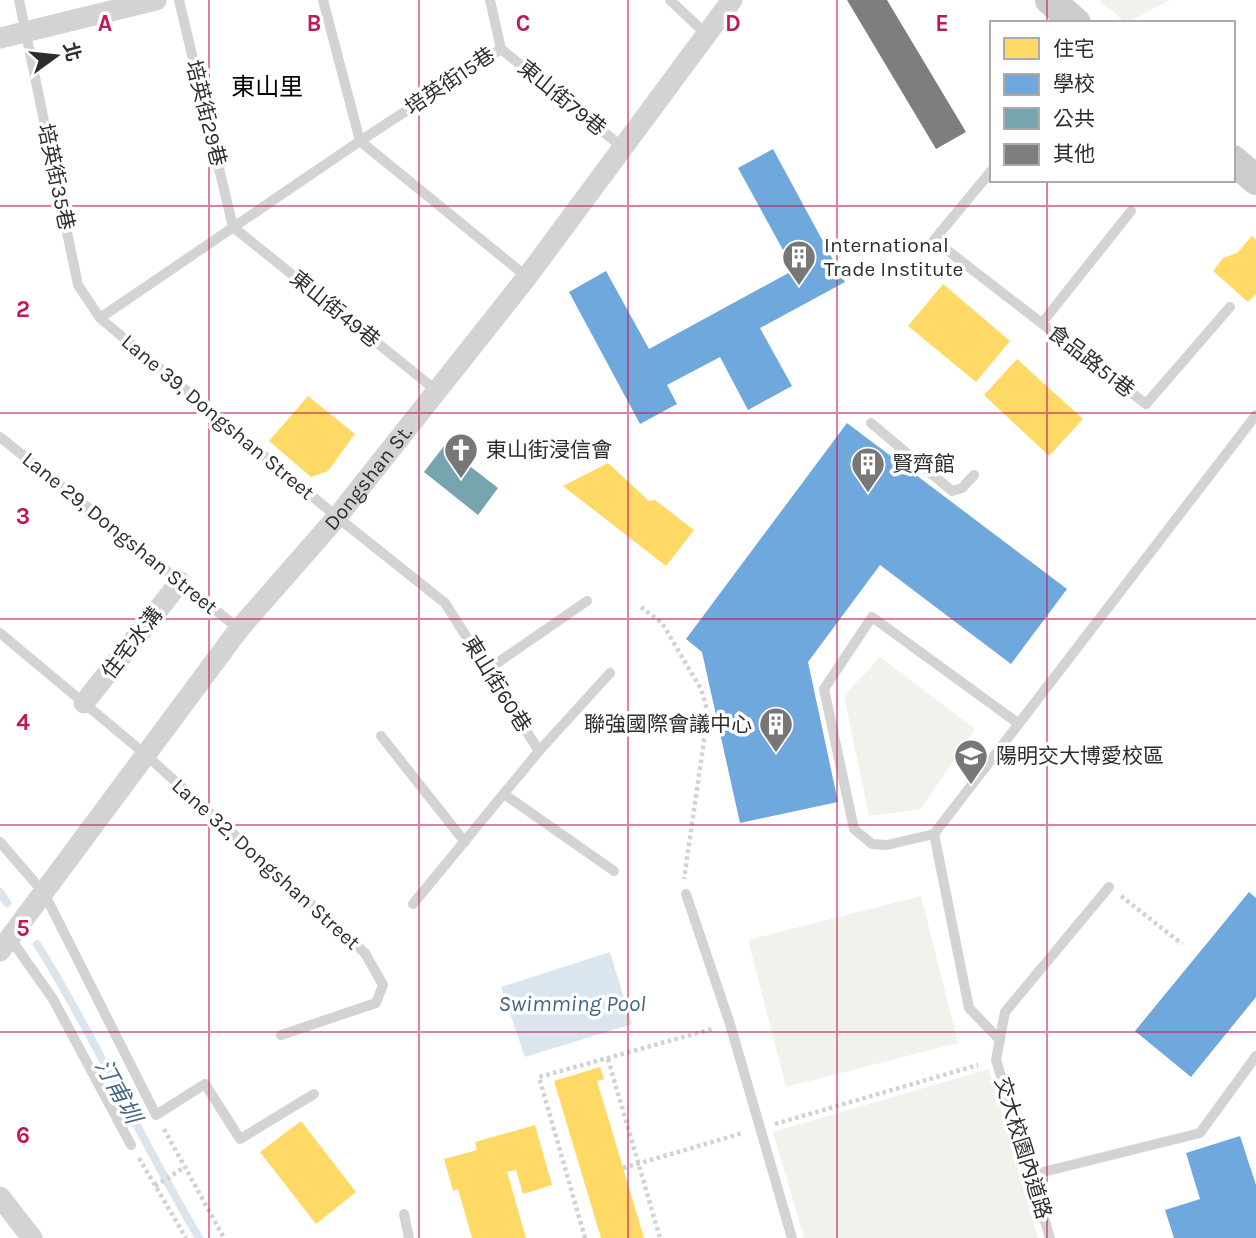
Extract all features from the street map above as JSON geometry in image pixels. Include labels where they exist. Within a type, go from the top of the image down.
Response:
[{"type":"street","points":[[0,37],[156,0]]},
{"type":"street","name":"Dongshan St.","points":[[5,945],[239,629],[337,517],[527,277],[732,0]]},
{"type":"street","points":[[1050,0],[1074,21]]},
{"type":"street","points":[[1235,162],[1256,180]]},
{"type":"street","name":"住宅水溝","points":[[84,703],[180,582]]},
{"type":"street","points":[[0,1197],[32,1238]]},
{"type":"lane","name":"培英街35巷","points":[[19,0],[78,285],[100,318]]},
{"type":"lane","name":"培英街29巷","points":[[179,0],[233,227]]},
{"type":"lane","points":[[323,0],[360,141],[527,277]]},
{"type":"lane","name":"培英街15巷","points":[[100,318],[360,141],[501,49],[490,0]]},
{"type":"lane","points":[[670,0],[706,34]]},
{"type":"lane","name":"東山街79巷","points":[[501,49],[622,146]]},
{"type":"lane","name":"食品路51巷","points":[[990,172],[934,240],[1146,404],[1230,307]]},
{"type":"lane","points":[[1042,323],[1131,211]]},
{"type":"lane","name":"東山街49巷","points":[[233,227],[436,391]]},
{"type":"lane","name":"Lane 39, Dongshan Street","points":[[100,318],[337,517]]},
{"type":"lane","points":[[1019,724],[872,617],[824,689],[854,829],[872,844],[887,845],[934,834],[1019,724],[1256,415]]},
{"type":"lane","points":[[871,423],[952,491],[962,488],[974,475]]},
{"type":"lane","name":"Lane 29, Dongshan Street","points":[[0,437],[239,629]]},
{"type":"lane","name":"東山街60巷","points":[[337,517],[445,603],[539,751],[413,904]]},
{"type":"lane","points":[[487,670],[587,601]]},
{"type":"lane","points":[[0,633],[145,754]]},
{"type":"lane","points":[[539,751],[610,673]]},
{"type":"lane","points":[[381,736],[464,842]]},
{"type":"lane","name":"Lane 32, Dongshan Street","points":[[145,754],[365,953],[383,985],[376,1003],[281,1035]]},
{"type":"lane","points":[[504,794],[614,871]]},
{"type":"lane","points":[[934,834],[969,1008],[1000,1040]]},
{"type":"lane","points":[[0,842],[44,892],[156,1115],[205,1084],[240,1139],[314,1094]]},
{"type":"lane","name":"交大校園內道路","points":[[1050,1238],[996,1059],[1005,1012],[1109,887]]},
{"type":"lane","points":[[686,894],[730,1024],[792,1238]]},
{"type":"lane","points":[[5,945],[53,999],[131,1145]]},
{"type":"lane","points":[[1031,1175],[1200,1133],[1256,1056]]},
{"type":"lane","points":[[404,1214],[409,1238]]},
{"type":"path","points":[[641,607],[662,623],[701,688],[708,713],[684,874],[686,894]]},
{"type":"path","points":[[1109,887],[1182,944]]},
{"type":"path","points":[[585,1238],[538,1077],[730,1024]]},
{"type":"path","points":[[608,1059],[660,1238]]},
{"type":"path","points":[[623,1168],[996,1059]]},
{"type":"path","points":[[156,1115],[224,1238]]},
{"type":"path","points":[[131,1145],[186,1238]]},
{"type":"path","points":[[155,1186],[185,1167]]},
{"type":"shaded area","points":[[1099,0],[1170,0],[1130,21],[1124,21]]},
{"type":"shaded area","points":[[880,657],[975,729],[921,809],[869,816],[844,696]]},
{"type":"shaded area","points":[[921,896],[958,1043],[786,1087],[748,940]]},
{"type":"shaded area","points":[[989,1069],[1038,1238],[804,1238],[773,1132]]},
{"type":"water","name":"Swimming Pool","points":[[610,952],[632,1024],[525,1057],[501,987]]},
{"type":"building: 住宅","points":[[1252,236],[1256,240],[1256,294],[1248,302],[1213,271],[1223,258],[1237,253]]},
{"type":"building: 住宅","points":[[943,284],[1010,341],[976,382],[908,326]]},
{"type":"building: 住宅","points":[[1017,359],[1083,419],[1049,456],[984,395]]},
{"type":"building: 住宅","points":[[308,396],[355,434],[328,471],[311,477],[269,441]]},
{"type":"building: 住宅","points":[[608,463],[649,501],[655,500],[694,530],[666,566],[563,486]]},
{"type":"building: 住宅","points":[[600,1067],[604,1079],[597,1081],[644,1238],[601,1238],[554,1081]]},
{"type":"building: 住宅","points":[[301,1121],[356,1192],[316,1224],[260,1152]]},
{"type":"building: 住宅","points":[[535,1125],[552,1185],[523,1194],[516,1170],[507,1172],[526,1238],[472,1238],[458,1189],[453,1191],[444,1159],[477,1150],[475,1142]]},
{"type":"building: 學校","name":"International Trade Institute","points":[[773,149],[845,282],[760,328],[792,386],[748,410],[720,357],[667,385],[677,404],[640,424],[569,292],[606,271],[649,349],[794,270],[738,168]]},
{"type":"building: 學校","name":"賢齊館","points":[[847,423],[1067,589],[1011,664],[880,565],[808,662],[838,802],[740,823],[702,652],[686,639]]},
{"type":"building: 學校","points":[[1249,892],[1256,898],[1256,997],[1191,1077],[1135,1031]]},
{"type":"building: 學校","points":[[1240,1136],[1256,1185],[1256,1238],[1174,1238],[1165,1210],[1200,1199],[1186,1153]]},
{"type":"building: 公共","name":"東山街浸信會","points":[[444,446],[498,488],[478,515],[424,472]]},
{"type":"building: 其他","points":[[847,0],[887,0],[966,132],[936,149]]},
{"type":"waterway","name":"汀甫圳","points":[[0,892],[7,903]]},
{"type":"waterway","name":"汀甫圳","points":[[37,944],[199,1238]]},
{"type":"place","name":"International Trade Institute","points":[[799,287]]},
{"type":"place","name":"東山街浸信會","points":[[461,480]]},
{"type":"place","name":"賢齊館","points":[[868,494]]},
{"type":"place","name":"聯強國際會議中心","points":[[776,754]]},
{"type":"place","name":"陽明交大博愛校區","points":[[971,786]]},
{"type":"district","name":"東山里","points":[[267,87]]}]
